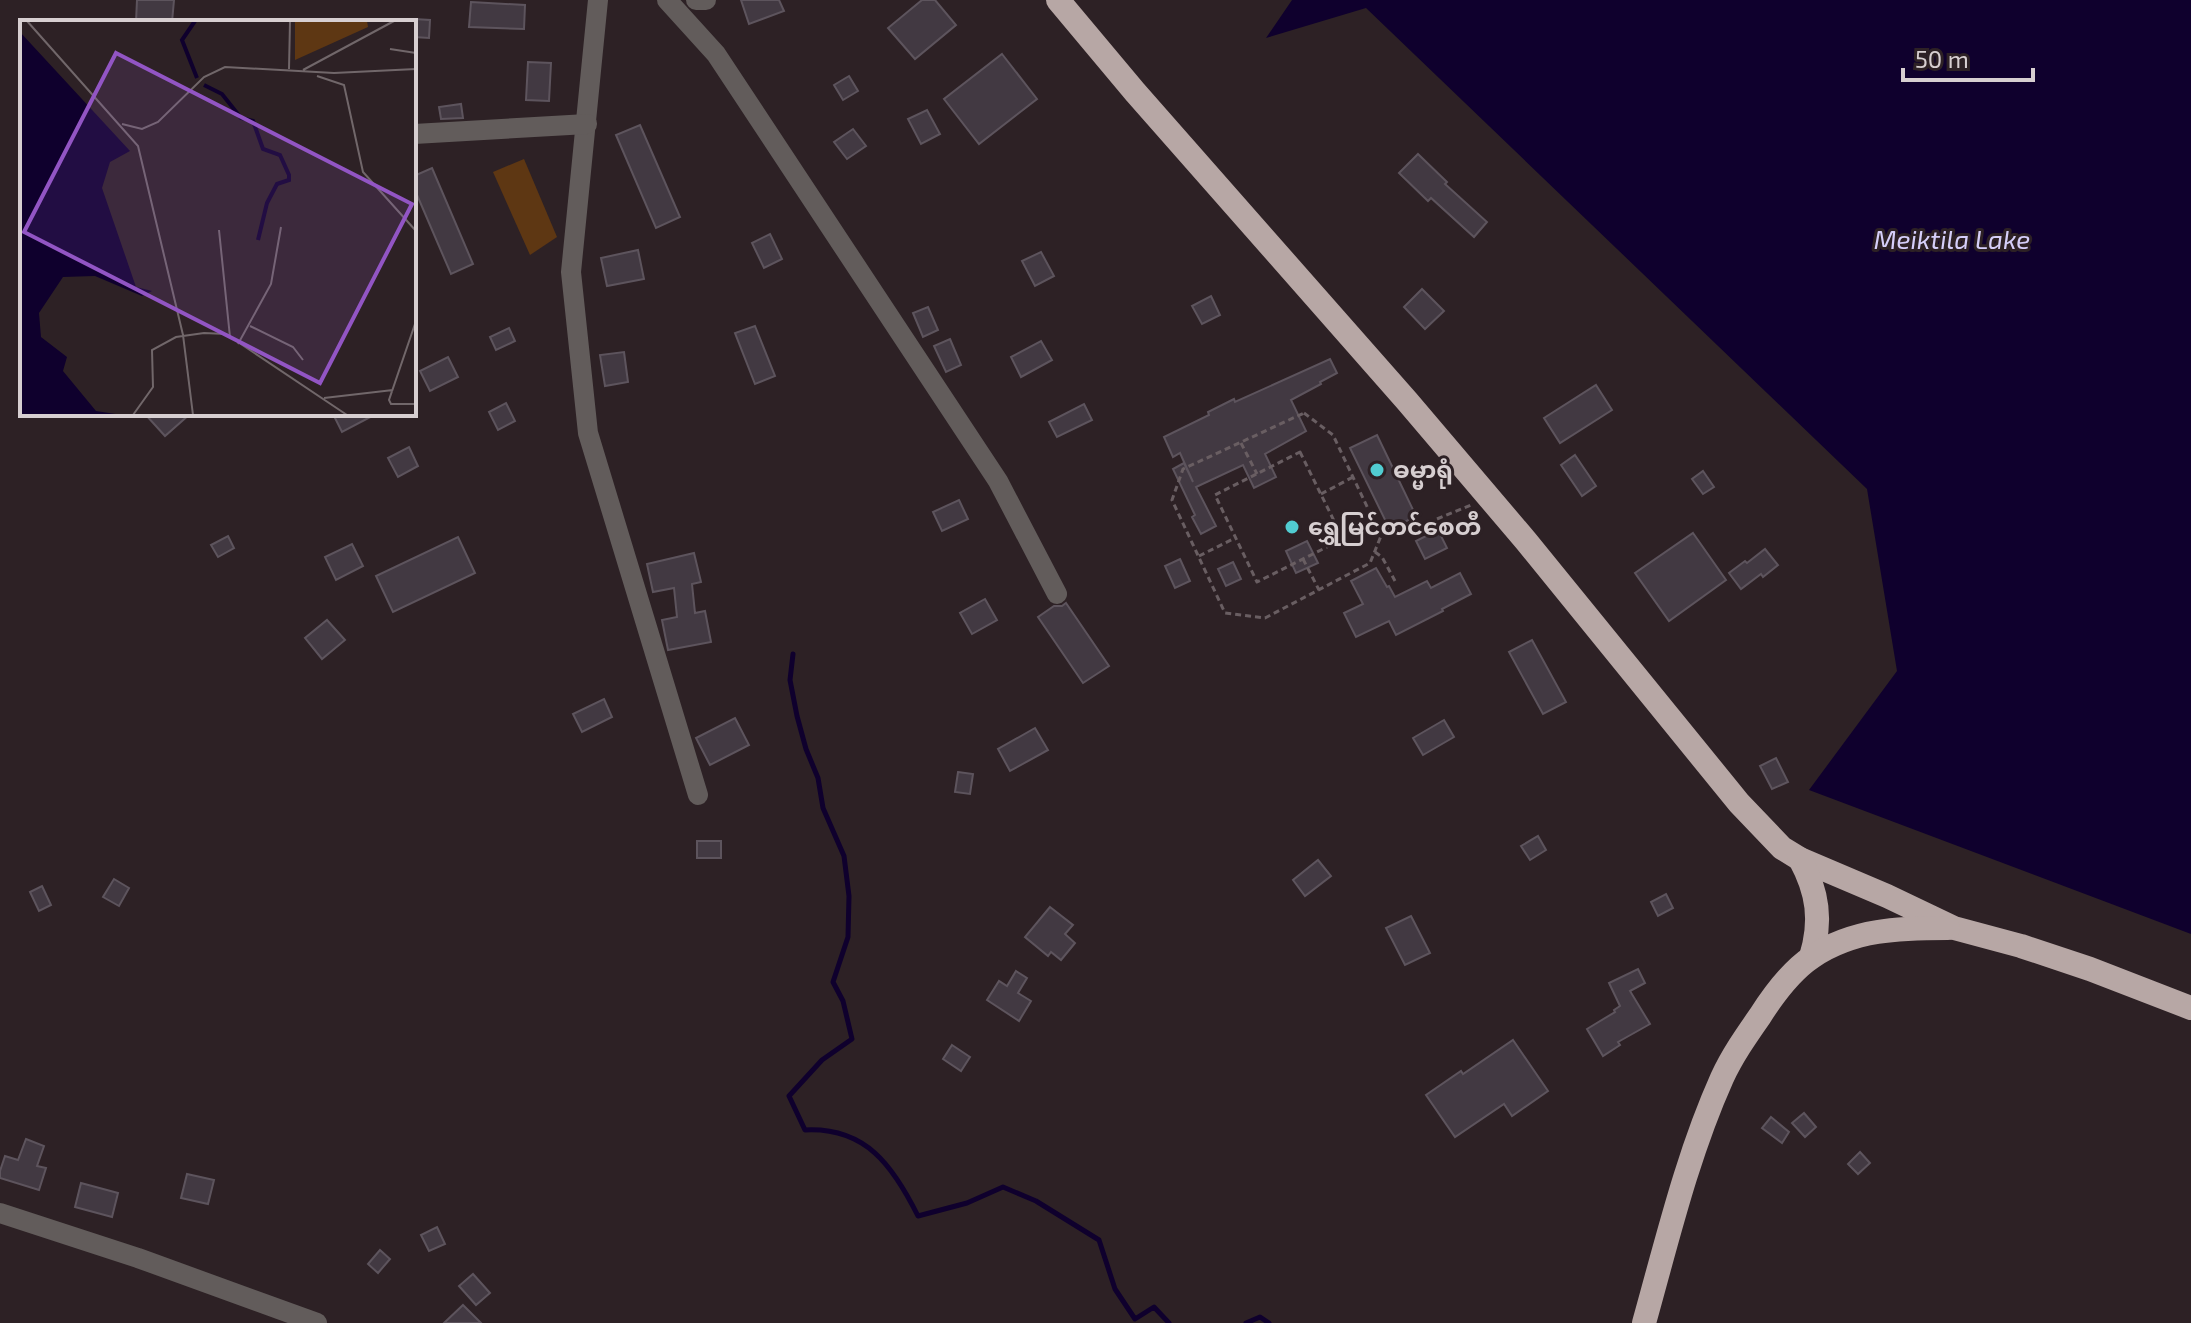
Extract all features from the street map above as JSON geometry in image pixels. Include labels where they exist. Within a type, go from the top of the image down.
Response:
[{"type":"highway","points":[[1058,0],[1489,497],[1739,803],[1782,848],[1954,928],[2090,969],[2191,1008]]},
{"type":"highway","points":[[1800,859],[1818,907],[1816,941],[1811,957]]},
{"type":"highway","points":[[1644,1323],[1694,1153],[1722,1077],[1770,1001],[1792,974],[1811,957],[1832,945],[1896,928],[1954,928]]},
{"type":"street","points":[[598,0],[571,272],[588,433],[698,795]]},
{"type":"street","points":[[667,0],[716,54],[998,481],[1057,594]]},
{"type":"street","points":[[696,0],[706,0]]},
{"type":"street","points":[[416,134],[587,124]]},
{"type":"street","points":[[0,1213],[153,1263],[317,1323]]},
{"type":"path","points":[[1304,413],[1333,435],[1353,477],[1381,536],[1370,563],[1265,618],[1225,613],[1172,500],[1183,469],[1304,413]]},
{"type":"path","points":[[1241,443],[1257,474]]},
{"type":"path","points":[[1300,452],[1343,539],[1257,582],[1215,495],[1257,474],[1300,452]]},
{"type":"path","points":[[1321,494],[1353,477]]},
{"type":"path","points":[[1437,519],[1489,497]]},
{"type":"path","points":[[1198,556],[1235,538]]},
{"type":"path","points":[[1374,552],[1382,557],[1395,581]]},
{"type":"path","points":[[1303,559],[1319,590]]},
{"type":"shaded area","points":[[524,159],[557,237],[530,255],[493,172]]},
{"type":"water","name":"Meiktila Lake","points":[[1292,0],[2191,0],[2191,934],[1809,790],[1897,671],[1867,489],[1366,8],[1266,38]]},
{"type":"building","points":[[137,0],[174,0],[172,20],[136,20]]},
{"type":"building","points":[[741,0],[779,0],[784,11],[749,24]]},
{"type":"building","points":[[922,0],[935,0],[956,25],[915,59],[888,28]]},
{"type":"building","points":[[471,2],[525,5],[524,29],[469,27]]},
{"type":"building","points":[[414,20],[430,20],[429,38],[416,37]]},
{"type":"building","points":[[1002,54],[1037,99],[979,144],[944,99]]},
{"type":"building","points":[[528,62],[551,63],[549,101],[526,100]]},
{"type":"building","points":[[849,76],[858,91],[843,100],[834,85]]},
{"type":"building","points":[[461,104],[463,118],[441,119],[439,107]]},
{"type":"building","points":[[927,110],[940,134],[921,144],[908,119]]},
{"type":"building","points":[[640,125],[680,217],[656,228],[616,135]]},
{"type":"building","points":[[853,129],[866,146],[847,159],[834,142]]},
{"type":"building","points":[[1418,154],[1447,182],[1445,184],[1487,222],[1474,237],[1431,198],[1428,201],[1399,173]]},
{"type":"building","points":[[432,168],[473,264],[451,274],[416,193],[416,175]]},
{"type":"building","points":[[770,234],[782,259],[764,268],[752,243]]},
{"type":"building","points":[[638,250],[644,279],[607,286],[601,258]]},
{"type":"building","points":[[1041,252],[1054,276],[1035,286],[1022,261]]},
{"type":"building","points":[[1422,289],[1444,311],[1425,329],[1404,307]]},
{"type":"building","points":[[1211,296],[1220,315],[1202,324],[1192,306]]},
{"type":"building","points":[[928,307],[938,330],[923,337],[913,313]]},
{"type":"building","points":[[755,326],[775,376],[755,384],[735,333]]},
{"type":"building","points":[[509,328],[515,341],[496,350],[490,337]]},
{"type":"building","points":[[950,339],[961,365],[946,372],[934,346]]},
{"type":"building","points":[[1041,341],[1052,360],[1021,377],[1011,357]]},
{"type":"building","points":[[624,352],[628,382],[605,386],[600,355]]},
{"type":"building","points":[[448,357],[458,377],[430,391],[420,371]]},
{"type":"building","points":[[1330,359],[1337,373],[1291,400],[1306,431],[1265,454],[1276,477],[1254,488],[1243,465],[1196,487],[1216,526],[1201,534],[1173,469],[1184,463],[1193,482],[1180,453],[1173,457],[1164,437],[1234,399],[1235,402]]},
{"type":"building","points":[[1596,385],[1612,410],[1560,443],[1544,418]]},
{"type":"building","points":[[506,403],[515,421],[498,430],[489,412]]},
{"type":"building","points":[[1084,404],[1092,420],[1057,437],[1049,422]]},
{"type":"building","points":[[147,416],[188,416],[165,436]]},
{"type":"building","points":[[334,416],[372,416],[342,432]]},
{"type":"building","name":"ဓမ္မာရုံ","points":[[1377,435],[1416,516],[1390,530],[1350,448]]},
{"type":"building","points":[[409,447],[418,466],[398,477],[388,458]]},
{"type":"building","points":[[1575,455],[1596,486],[1582,496],[1561,465]]},
{"type":"building","points":[[1703,471],[1714,487],[1703,494],[1692,479]]},
{"type":"building","points":[[959,500],[968,519],[942,531],[933,512]]},
{"type":"building","points":[[1438,530],[1447,548],[1425,559],[1416,541]]},
{"type":"building","points":[[1693,533],[1726,580],[1669,621],[1635,573]]},
{"type":"building","points":[[228,536],[234,548],[218,557],[211,545]]},
{"type":"building","points":[[458,537],[475,573],[393,612],[376,576]]},
{"type":"building","points":[[1307,541],[1318,563],[1296,573],[1286,551]]},
{"type":"building","points":[[352,544],[363,566],[336,580],[325,557]]},
{"type":"building","points":[[1765,549],[1778,565],[1741,589],[1729,573]]},
{"type":"building","points":[[694,553],[701,582],[692,584],[695,613],[705,611],[711,642],[668,650],[662,620],[677,617],[674,588],[653,592],[647,564]]},
{"type":"building","points":[[1180,559],[1190,581],[1175,588],[1165,566]]},
{"type":"building","points":[[1233,562],[1241,579],[1226,586],[1218,569]]},
{"type":"building","points":[[1376,568],[1395,597],[1427,581],[1431,588],[1460,573],[1471,594],[1396,635],[1389,621],[1356,637],[1344,613],[1363,604],[1351,581]]},
{"type":"building","points":[[985,599],[997,620],[972,634],[960,613]]},
{"type":"building","points":[[1066,603],[1109,666],[1083,683],[1038,617],[1054,606]]},
{"type":"building","points":[[327,620],[345,640],[322,659],[305,638]]},
{"type":"building","points":[[1532,640],[1566,702],[1543,714],[1509,652]]},
{"type":"building","points":[[604,699],[612,717],[582,732],[573,714]]},
{"type":"building","points":[[735,718],[749,745],[710,765],[696,738]]},
{"type":"building","points":[[1444,720],[1454,737],[1423,755],[1413,738]]},
{"type":"building","points":[[1035,728],[1048,750],[1010,771],[998,749]]},
{"type":"building","points":[[1776,758],[1788,782],[1772,789],[1760,766]]},
{"type":"building","points":[[958,772],[973,774],[970,794],[955,792]]},
{"type":"building","points":[[1538,836],[1546,850],[1530,860],[1521,846]]},
{"type":"building","points":[[697,841],[721,841],[721,858],[697,858]]},
{"type":"building","points":[[1318,860],[1331,876],[1305,896],[1293,880]]},
{"type":"building","points":[[114,879],[129,888],[119,906],[103,897]]},
{"type":"building","points":[[42,886],[51,905],[39,911],[30,892]]},
{"type":"building","points":[[1666,894],[1673,908],[1658,916],[1651,902]]},
{"type":"building","points":[[1050,907],[1073,925],[1065,934],[1075,943],[1061,960],[1051,952],[1048,956],[1025,937]]},
{"type":"building","points":[[1411,916],[1430,953],[1405,965],[1386,928]]},
{"type":"building","points":[[1638,969],[1645,983],[1630,991],[1650,1024],[1618,1042],[1620,1045],[1603,1056],[1587,1029],[1620,1006],[1609,983]]},
{"type":"building","points":[[1016,971],[1027,978],[1018,993],[1031,1001],[1019,1021],[987,1000],[999,981],[1007,986]]},
{"type":"building","points":[[1513,1040],[1548,1091],[1512,1116],[1504,1104],[1455,1137],[1426,1095]]},
{"type":"building","points":[[952,1045],[970,1057],[961,1071],[943,1059]]},
{"type":"building","points":[[1804,1113],[1816,1127],[1805,1137],[1792,1123]]},
{"type":"building","points":[[1771,1117],[1789,1132],[1782,1143],[1762,1128]]},
{"type":"building","points":[[26,1139],[44,1146],[37,1166],[46,1168],[39,1190],[0,1178],[5,1156],[18,1160]]},
{"type":"building","points":[[1860,1152],[1870,1163],[1858,1174],[1848,1164]]},
{"type":"building","points":[[187,1174],[214,1180],[208,1204],[181,1198]]},
{"type":"building","points":[[81,1183],[118,1193],[112,1217],[75,1207]]},
{"type":"building","points":[[437,1227],[445,1244],[429,1251],[421,1235]]},
{"type":"building","points":[[380,1250],[390,1259],[378,1273],[368,1264]]},
{"type":"building","points":[[473,1274],[490,1293],[476,1305],[459,1286]]},
{"type":"building","points":[[463,1305],[481,1323],[444,1323]]},
{"type":"waterway","points":[[793,654],[790,680],[797,716],[818,778],[823,808],[844,856],[849,896],[848,937],[833,982],[843,1001],[852,1039],[822,1060],[789,1096],[805,1130],[845,1135],[875,1153],[898,1181],[918,1216],[967,1203],[1003,1187],[1036,1201],[1099,1240],[1115,1289],[1135,1319],[1154,1307],[1169,1323]]},
{"type":"waterway","points":[[1246,1323],[1260,1317],[1269,1323]]},
{"type":"place","name":"ဓမ္မာရုံ","points":[[1377,470]]},
{"type":"place","name":"ရွှေမြင်တင်စေတီ","points":[[1292,527]]}]
